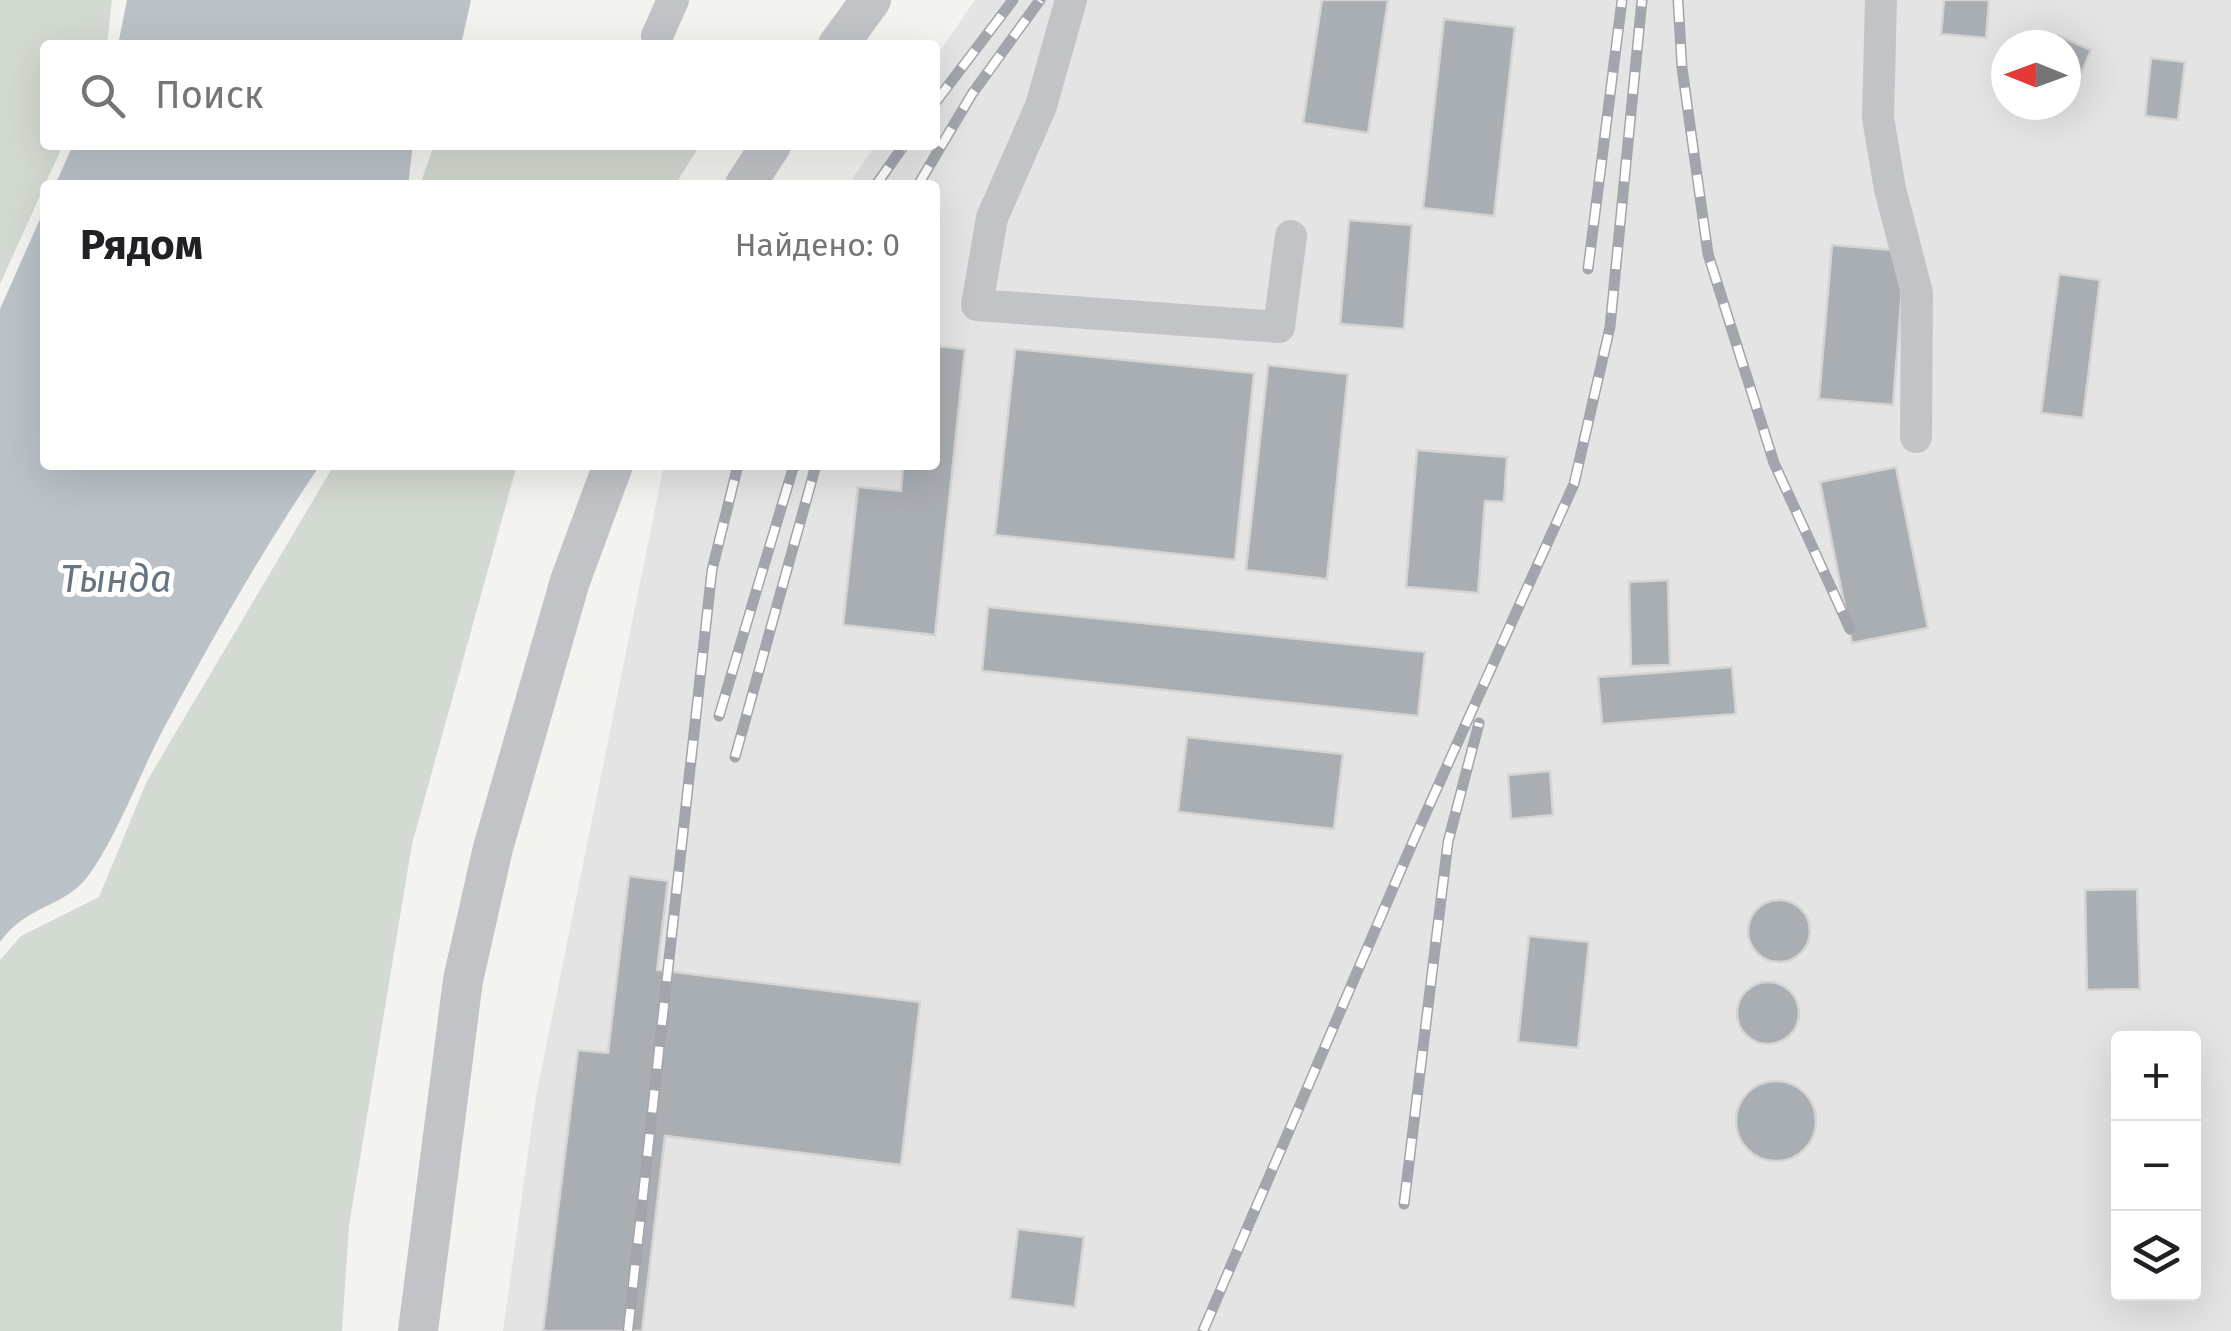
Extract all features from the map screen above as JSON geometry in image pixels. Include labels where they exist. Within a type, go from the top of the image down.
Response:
[{"type":"street","points":[[657,36],[673,0]]},
{"type":"street","points":[[842,40],[871,0]]},
{"type":"street","points":[[1071,0],[1041,106],[992,218],[977,306],[1278,327],[1291,236]]},
{"type":"street","points":[[1881,0],[1878,118],[1890,189],[1917,293],[1916,437]]},
{"type":"street","points":[[748,180],[769,150]]},
{"type":"street","points":[[418,1331],[467,961],[494,848],[570,581],[611,470]]},
{"type":"shaded area","points":[[0,0],[112,0],[108,40],[40,40],[40,150],[61,150],[47,180],[40,180],[40,196],[0,284]]},
{"type":"shaded area","points":[[975,0],[2231,0],[2231,1331],[503,1331],[536,1096],[663,470],[940,470],[940,180],[851,180],[872,150],[940,150],[940,51]]},
{"type":"shaded area","points":[[432,150],[697,150],[678,180],[422,180]]},
{"type":"shaded area","points":[[331,470],[516,470],[412,844],[349,1225],[342,1331],[0,1331],[0,960],[21,936],[99,897],[147,781]]},
{"type":"water","points":[[127,0],[471,0],[462,40],[119,40]]},
{"type":"water","points":[[71,150],[412,150],[409,180],[57,180]]},
{"type":"water","name":"Тында","points":[[40,219],[40,470],[317,470],[201,659],[93,869],[72,892],[24,919],[0,942],[0,309]]},
{"type":"building","points":[[1322,0],[1388,0],[1368,133],[1303,123]]},
{"type":"building","points":[[1944,0],[1989,0],[1986,38],[1941,34]]},
{"type":"building","points":[[1444,19],[1515,27],[1494,216],[1423,208]]},
{"type":"building","points":[[2081,46],[2091,50],[2081,74]]},
{"type":"building","points":[[2151,58],[2185,62],[2178,120],[2145,116]]},
{"type":"building","points":[[1349,220],[1412,225],[1404,329],[1340,324]]},
{"type":"building","points":[[1832,245],[1905,251],[1893,405],[1819,399]]},
{"type":"building","points":[[2059,274],[2100,280],[2083,418],[2041,413]]},
{"type":"building","points":[[940,346],[965,349],[935,635],[843,625],[858,487],[901,491],[903,470],[940,470]]},
{"type":"building","points":[[1015,349],[1254,373],[1235,560],[995,535]]},
{"type":"building","points":[[1268,365],[1348,374],[1327,579],[1246,570]]},
{"type":"building","points":[[1417,450],[1507,457],[1504,502],[1485,501],[1478,593],[1406,587]]},
{"type":"building","points":[[1896,467],[1928,628],[1852,643],[1820,482]]},
{"type":"building","points":[[1668,580],[1670,665],[1631,666],[1629,582]]},
{"type":"building","points":[[988,607],[1425,652],[1418,716],[982,671]]},
{"type":"building","points":[[1732,667],[1736,714],[1602,724],[1598,677]]},
{"type":"building","points":[[1187,737],[1343,754],[1334,829],[1178,812]]},
{"type":"building","points":[[1550,771],[1553,815],[1511,819],[1508,775]]},
{"type":"building","points":[[629,876],[668,881],[657,970],[920,1002],[901,1165],[665,1136],[642,1331],[543,1331],[578,1050],[608,1053]]},
{"type":"building","points":[[2137,889],[2140,989],[2087,990],[2085,890]]},
{"type":"building","points":[[1779,900],[1801,909],[1810,931],[1801,953],[1779,962],[1757,953],[1748,931],[1757,909]]},
{"type":"building","points":[[1529,936],[1589,942],[1578,1048],[1518,1042]]},
{"type":"building","points":[[1768,982],[1790,991],[1799,1013],[1790,1035],[1768,1044],[1746,1035],[1737,1013],[1746,991]]},
{"type":"building","points":[[1776,1081],[1791,1084],[1804,1093],[1813,1106],[1813,1136],[1804,1149],[1791,1158],[1776,1161],[1761,1158],[1748,1149],[1739,1136],[1736,1121],[1739,1106],[1748,1093],[1761,1084]]},
{"type":"building","points":[[1018,1229],[1084,1237],[1075,1307],[1010,1299]]},
{"type":"railway","points":[[940,96],[1013,0]]},
{"type":"railway","points":[[940,148],[972,94],[1040,0]]},
{"type":"railway","points":[[1588,269],[1622,0]]},
{"type":"railway","points":[[1203,1331],[1415,837],[1574,484],[1610,327],[1642,0]]},
{"type":"railway","points":[[1678,0],[1682,68],[1708,254],[1774,463],[1850,629]]},
{"type":"railway","points":[[880,180],[900,150]]},
{"type":"railway","points":[[921,180],[939,150]]},
{"type":"railway","points":[[628,1331],[712,570],[737,470]]},
{"type":"railway","points":[[719,716],[793,470]]},
{"type":"railway","points":[[735,757],[815,470]]},
{"type":"railway","points":[[1404,1204],[1448,842],[1479,723]]}]
